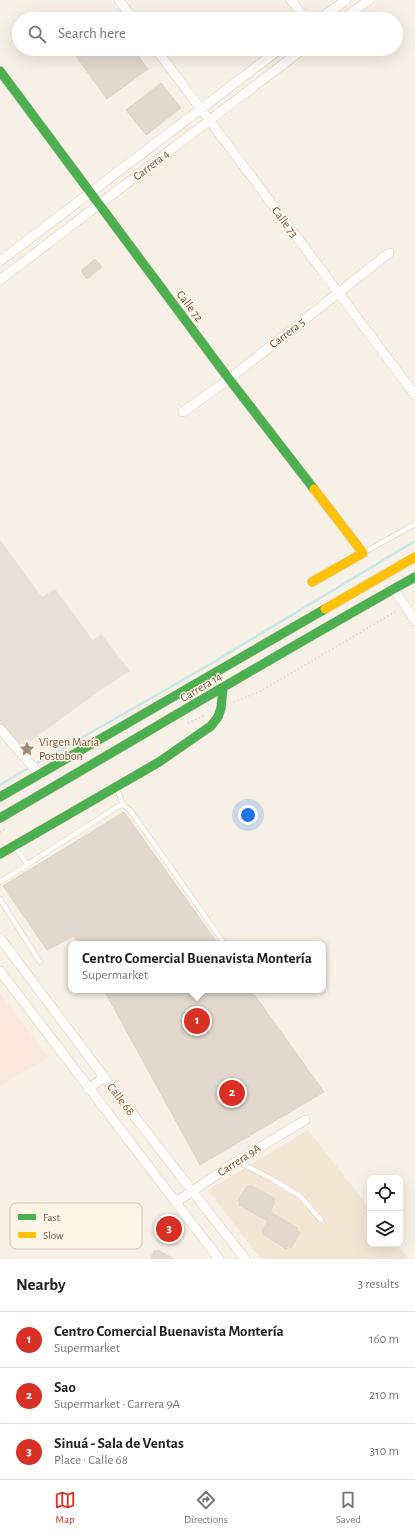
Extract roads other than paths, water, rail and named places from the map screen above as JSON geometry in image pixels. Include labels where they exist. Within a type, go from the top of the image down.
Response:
[{"type":"main road","name":"Calle 72","points":[[0,71],[229,378],[363,553]]},
{"type":"main road","points":[[312,582],[363,553]]},
{"type":"main road","name":"Carrera 14","points":[[0,797],[415,557]]},
{"type":"main road","name":"Carrera 14","points":[[0,818],[223,688],[297,643],[415,577]]},
{"type":"main road","points":[[0,854],[159,762],[211,726],[218,717],[221,708],[223,688]]},
{"type":"street","points":[[119,0],[128,12]]},
{"type":"street","points":[[291,0],[300,12]]},
{"type":"street","points":[[330,12],[346,0]]},
{"type":"street","points":[[353,12],[369,0]]},
{"type":"street","name":"Calle 73","points":[[161,56],[415,395]]},
{"type":"street","name":"Carrera 4","points":[[0,261],[271,56]]},
{"type":"street","name":"Carrera 4","points":[[0,280],[294,56]]},
{"type":"street","points":[[149,148],[156,161]]},
{"type":"street","points":[[42,230],[53,240]]},
{"type":"street","name":"Carrera 5","points":[[183,412],[389,253]]},
{"type":"street","points":[[394,589],[415,621]]},
{"type":"street","points":[[0,729],[40,775]]},
{"type":"street","name":"Calle 68","points":[[0,938],[104,1077],[245,1259]]},
{"type":"street","name":"Calle 68","points":[[0,971],[219,1259]]},
{"type":"street","points":[[88,1088],[104,1077]]},
{"type":"street","name":"Carrera 9A","points":[[176,1202],[237,1161],[305,1120]]},
{"type":"lane","points":[[363,553],[415,524]]},
{"type":"lane","points":[[116,786],[123,805],[130,810],[223,941]]},
{"type":"lane","points":[[0,882],[117,807],[123,805]]},
{"type":"lane","points":[[14,846],[27,864]]},
{"type":"lane","points":[[0,900],[40,962]]},
{"type":"lane","points":[[237,1161],[268,1176],[300,1196],[321,1220]]},
{"type":"waterway","points":[[34,765],[202,669],[415,541]]},
{"type":"waterway","points":[[0,785],[30,767]]},
{"type":"place","name":"Virgen María Postobon","points":[[27,749]]},
{"type":"place","name":"Centro Comercial Buenavista Montería","points":[[197,1021]]},
{"type":"place","name":"Sao","points":[[232,1093]]},
{"type":"place","name":"Sinuá - Sala de Ventas","points":[[169,1229]]}]
